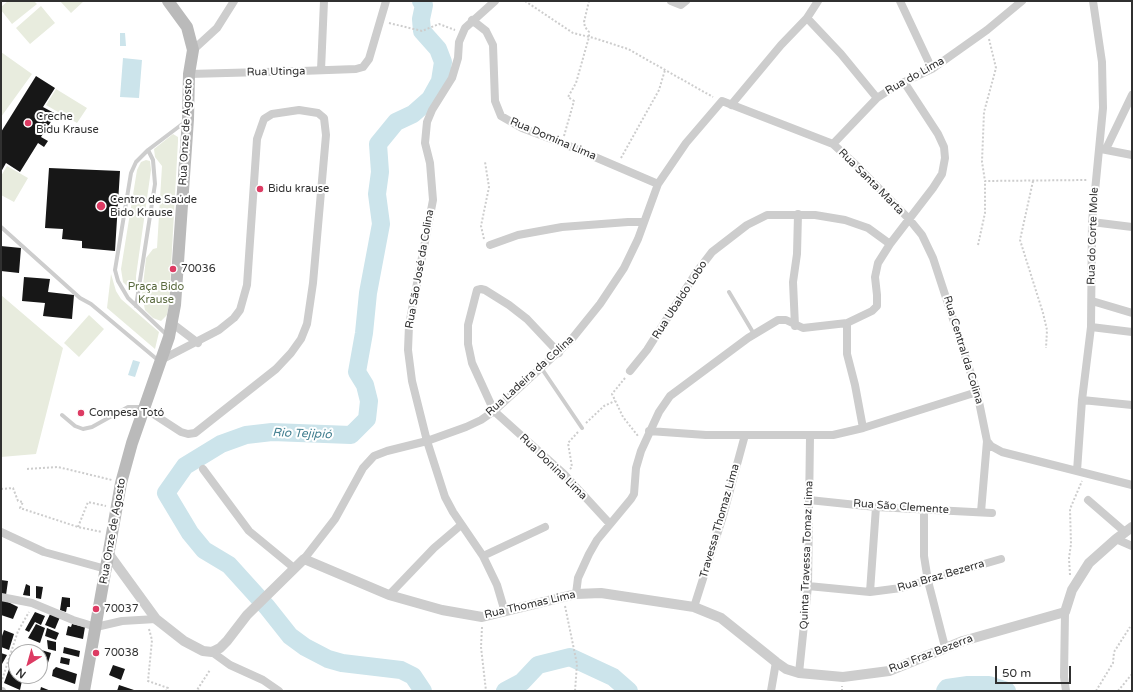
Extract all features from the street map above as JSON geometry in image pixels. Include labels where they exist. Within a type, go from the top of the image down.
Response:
[{"type":"main road","name":"Rua Onze de Agosto","points":[[84,691],[106,569],[115,508],[121,483],[144,408],[169,337],[172,324],[188,119],[189,74],[193,50],[187,27],[168,1]]},
{"type":"street","points":[[193,50],[217,28],[234,1]]},
{"type":"street","points":[[321,70],[324,1]]},
{"type":"street","points":[[380,21],[386,1]]},
{"type":"street","name":"Rua São José da Colina","points":[[495,1],[472,20],[462,34],[454,73],[432,110],[427,122],[425,143],[430,163],[432,200],[409,325],[409,365],[427,441],[445,497],[461,525],[483,556],[497,585],[505,612]]},
{"type":"street","points":[[671,1],[681,5],[686,1]]},
{"type":"street","points":[[731,105],[781,45],[806,18],[818,1]]},
{"type":"street","points":[[900,1],[932,69]]},
{"type":"street","name":"Rua do Lima","points":[[833,144],[877,98],[904,82],[932,69],[987,30],[1022,1]]},
{"type":"street","name":"Rua do Corte Mole","points":[[1081,472],[1082,400],[1091,327],[1092,222],[1095,180],[1103,149],[1102,62],[1093,1]]},
{"type":"street","points":[[806,18],[841,54],[877,98]]},
{"type":"street","name":"Rua Domina Lima","points":[[472,20],[486,31],[493,45],[495,101],[501,116],[522,128],[562,143],[658,184]]},
{"type":"street","name":"Rua Utinga","points":[[189,74],[356,69],[362,67],[369,59],[380,21]]},
{"type":"street","points":[[576,594],[578,578],[589,554],[634,494],[638,458],[649,431],[659,412],[670,396],[754,334],[778,320],[786,320],[795,326],[808,328],[847,323],[872,311],[877,306],[876,269],[890,244],[942,174],[945,158],[944,147],[938,134],[904,82]]},
{"type":"street","points":[[1132,95],[1103,149],[1132,155]]},
{"type":"street","points":[[722,101],[833,144]]},
{"type":"street","name":"Rua Ladeira da Colina","points":[[304,559],[345,505],[360,473],[369,461],[380,453],[427,441],[466,427],[494,411],[559,353],[584,326],[624,268],[658,184],[686,143],[722,101]]},
{"type":"street","points":[[144,408],[181,432],[188,434],[195,433],[276,369],[291,353],[301,339],[307,324],[313,282],[326,126],[324,118],[318,113],[308,110],[272,114],[264,119],[257,139],[247,285],[244,301],[240,310],[228,324],[198,343],[161,361]]},
{"type":"street","name":"Rua Santa Marta","points":[[833,144],[856,165],[909,220]]},
{"type":"street","points":[[795,326],[793,282],[798,254],[798,214]]},
{"type":"street","name":"Rua Ubaldo Lobo","points":[[630,371],[647,350],[696,273],[712,252],[747,225],[767,215],[798,214],[845,220],[868,228],[890,244]]},
{"type":"street","name":"Rua Central da Colina","points":[[909,220],[922,235],[933,258],[977,392],[987,441],[981,512]]},
{"type":"street","points":[[490,245],[508,238],[549,229],[607,223],[643,222]]},
{"type":"street","points":[[1092,222],[1132,227]]},
{"type":"street","points":[[494,411],[472,363],[468,344],[468,325],[475,294],[479,288],[504,302],[527,319],[559,353]]},
{"type":"street","points":[[1092,301],[1132,313]]},
{"type":"street","points":[[847,323],[847,354],[855,385],[863,428]]},
{"type":"street","points":[[172,324],[198,343]]},
{"type":"street","points":[[1091,327],[1132,332]]},
{"type":"street","points":[[649,431],[706,436],[833,435],[863,428],[977,392]]},
{"type":"street","points":[[1082,400],[1132,405]]},
{"type":"street","name":"Rua Donina Lima","points":[[494,411],[564,474],[610,524]]},
{"type":"street","name":"Travessa Thomaz Lima","points":[[694,607],[723,516],[745,435]]},
{"type":"street","name":"Quinta Travessa Tomaz Lima","points":[[799,673],[808,586],[810,436]]},
{"type":"street","points":[[987,441],[991,446],[1002,452],[1132,485]]},
{"type":"street","points":[[203,469],[249,531],[294,568]]},
{"type":"street","name":"Rua São Clemente","points":[[809,500],[924,511],[992,512]]},
{"type":"street","points":[[1066,691],[1065,612],[1072,590],[1089,563],[1116,538],[1128,530],[1088,500]]},
{"type":"street","points":[[870,592],[876,507]]},
{"type":"street","points":[[924,511],[924,556],[928,581],[945,647]]},
{"type":"street","points":[[390,595],[434,548],[461,525]]},
{"type":"street","points":[[483,556],[544,527]]},
{"type":"street","points":[[1,532],[44,552],[106,569]]},
{"type":"street","points":[[1116,538],[1132,546]]},
{"type":"street","points":[[108,552],[154,620],[184,641],[203,651],[212,652],[230,665],[263,680],[279,691]]},
{"type":"street","points":[[212,652],[220,648],[227,641],[247,615],[304,559]]},
{"type":"street","name":"Rua Thomas Lima","points":[[304,559],[390,595],[442,610],[482,617],[576,594],[617,594],[694,607]]},
{"type":"street","name":"Rua Braz Bezerra","points":[[808,586],[870,592],[901,588],[1001,559]]},
{"type":"street","points":[[1,597],[32,603],[73,620],[96,627],[122,621],[154,620]]},
{"type":"street","name":"Rua Fraz Bezerra","points":[[694,607],[721,618],[776,662],[799,673],[843,677],[876,674],[889,671],[945,647],[1001,629],[1065,612]]},
{"type":"street","points":[[771,691],[776,662]]},
{"type":"lane","points":[[169,337],[136,306],[124,291],[115,270],[131,173],[136,162],[148,150],[188,119]]},
{"type":"lane","points":[[136,306],[155,184],[154,160],[148,150]]},
{"type":"lane","points":[[1,227],[80,298],[91,304],[161,361]]},
{"type":"lane","points":[[729,292],[754,334]]},
{"type":"lane","points":[[542,369],[582,428]]},
{"type":"lane","points":[[62,415],[75,426],[83,429],[92,427],[128,407],[144,408]]},
{"type":"path","points":[[525,1],[573,34],[589,37],[628,50],[722,101]]},
{"type":"path","points":[[562,143],[574,101],[568,97],[576,83],[589,37],[589,32],[585,27],[584,22],[588,1]]},
{"type":"path","points":[[380,21],[422,31],[439,24],[462,34]]},
{"type":"path","points":[[978,245],[985,213],[985,181],[982,162],[984,112],[996,68],[987,30]]},
{"type":"path","points":[[616,166],[659,90],[665,70]]},
{"type":"path","points":[[485,162],[489,187],[480,226],[485,243],[490,245]]},
{"type":"path","points":[[1033,180],[1020,240],[1043,312],[1047,330],[1046,348]]},
{"type":"path","points":[[985,181],[1095,180]]},
{"type":"path","points":[[630,371],[612,394],[623,417],[644,444]]},
{"type":"path","points":[[27,469],[58,467],[121,483]]},
{"type":"path","points":[[1072,590],[1069,571],[1071,544],[1070,509],[1081,472]]},
{"type":"path","points":[[1,489],[13,488],[18,502],[23,502],[20,508],[78,527],[111,534]]},
{"type":"path","points":[[78,527],[88,502],[115,508]]},
{"type":"path","points":[[564,596],[572,646],[577,664],[577,691]]},
{"type":"path","points":[[1,683],[18,631],[24,623],[32,603]]},
{"type":"path","points":[[482,617],[481,647],[486,691]]},
{"type":"path","points":[[154,620],[148,630],[152,640],[148,681],[168,688],[166,691]]},
{"type":"path","points":[[1096,691],[1113,663],[1114,652],[1130,627]]},
{"type":"path","points":[[200,691],[197,690],[210,670]]},
{"type":"path","points":[[1118,691],[1132,674]]},
{"type":"green space","points":[[8,1],[34,1],[37,4],[12,24],[1,10],[1,7]]},
{"type":"green space","points":[[60,1],[84,1],[71,13]]},
{"type":"green space","points":[[41,6],[55,23],[30,44],[16,28]]},
{"type":"green space","points":[[1,52],[32,74],[1,117]]},
{"type":"green space","points":[[56,89],[87,108],[77,123],[46,105]]},
{"type":"green space","name":"Praça Bido Krause","points":[[173,134],[178,137],[178,141],[169,304],[167,315],[161,321],[153,318],[145,310],[142,295],[146,258],[153,249],[157,248],[162,166],[155,157],[154,149]]},
{"type":"green space","name":"Praça Bido Krause","points":[[146,160],[150,161],[151,170],[136,285],[130,289],[123,282],[121,269],[137,170],[141,162]]},
{"type":"green space","points":[[7,166],[28,178],[14,202],[1,195],[1,176]]},
{"type":"green space","name":"Praça Bido Krause","points":[[111,274],[116,291],[121,299],[159,332],[155,349],[107,308]]},
{"type":"green space","points":[[1,295],[63,348],[36,454],[1,457]]},
{"type":"green space","points":[[89,315],[104,329],[79,357],[64,343]]},
{"type":"water","points":[[120,33],[125,33],[126,46],[120,46]]},
{"type":"water","points":[[123,58],[142,60],[139,98],[120,97]]},
{"type":"water","points":[[133,360],[140,362],[135,377],[128,375]]},
{"type":"building","name":"Creche Bidu Krause","points":[[36,76],[55,88],[43,107],[56,114],[41,137],[48,141],[44,147],[38,143],[20,172],[6,163],[1,172],[1,132]]},
{"type":"building","points":[[49,168],[120,171],[115,251],[82,248],[82,241],[62,239],[63,229],[45,228]]},
{"type":"building","points":[[1,246],[21,248],[19,273],[1,271]]},
{"type":"building","points":[[24,277],[50,279],[48,292],[74,295],[72,319],[43,316],[45,303],[22,301]]},
{"type":"building","points":[[1,580],[8,581],[6,595],[1,594]]},
{"type":"building","points":[[26,584],[30,586],[30,596],[23,595]]},
{"type":"building","points":[[36,586],[43,587],[41,599],[36,598]]},
{"type":"building","points":[[62,597],[70,598],[70,607],[67,607],[66,612],[60,610]]},
{"type":"building","points":[[2,599],[18,607],[13,619],[1,615]]},
{"type":"building","points":[[35,612],[45,616],[41,625],[35,622],[29,632],[25,630]]},
{"type":"building","points":[[51,612],[60,617],[55,629],[45,625]]},
{"type":"building","points":[[36,624],[45,628],[40,643],[28,638]]},
{"type":"building","points":[[72,624],[85,627],[83,639],[66,635],[68,626],[71,627]]},
{"type":"building","points":[[47,628],[59,633],[56,640],[45,636]]},
{"type":"building","points":[[4,630],[14,634],[11,644],[8,644],[8,650],[1,647],[1,639]]},
{"type":"building","points":[[47,640],[56,642],[56,651],[48,649]]},
{"type":"building","points":[[64,647],[80,651],[79,657],[63,653]]},
{"type":"building","points":[[48,652],[51,653],[48,663]]},
{"type":"building","points":[[1,653],[7,655],[2,664],[1,664]]},
{"type":"building","points":[[61,657],[70,659],[69,665],[60,663]]},
{"type":"building","points":[[113,665],[125,669],[121,680],[109,675]]},
{"type":"building","points":[[56,667],[77,674],[75,684],[52,676],[53,670]]},
{"type":"building","points":[[8,672],[8,684],[21,684],[20,690],[4,683]]},
{"type":"building","points":[[119,685],[137,691],[117,691]]},
{"type":"building","points":[[41,687],[51,691],[40,691]]},
{"type":"waterway","name":"Rio Tejipió","points":[[421,1],[424,5],[421,19],[422,31],[438,49],[443,62],[440,81],[430,99],[413,114],[396,122],[378,144],[380,172],[377,194],[381,224],[368,293],[364,333],[357,372],[365,385],[369,401],[367,419],[351,435],[272,432],[246,435],[221,444],[185,466],[166,493],[190,533],[204,550],[229,565],[267,607],[290,636],[305,647],[328,659],[342,663],[401,670],[413,676],[423,691]]},
{"type":"waterway","name":"Rio Tejipió","points":[[505,691],[522,682],[538,665],[570,657],[613,677],[629,691]]},
{"type":"waterway","name":"Rio Tejipió","points":[[945,691],[947,688],[968,685],[989,685],[1007,691]]},
{"type":"place","name":"Creche Bidu Krause","points":[[28,123]]},
{"type":"place","name":"Bidu krause","points":[[260,189]]},
{"type":"place","name":"Centro de Saúde Bido Krause","points":[[101,206]]},
{"type":"place","name":"70036","points":[[173,269]]},
{"type":"place","name":"Compesa Totó","points":[[81,413]]},
{"type":"place","name":"70037","points":[[96,609]]},
{"type":"place","name":"70038","points":[[96,653]]}]
